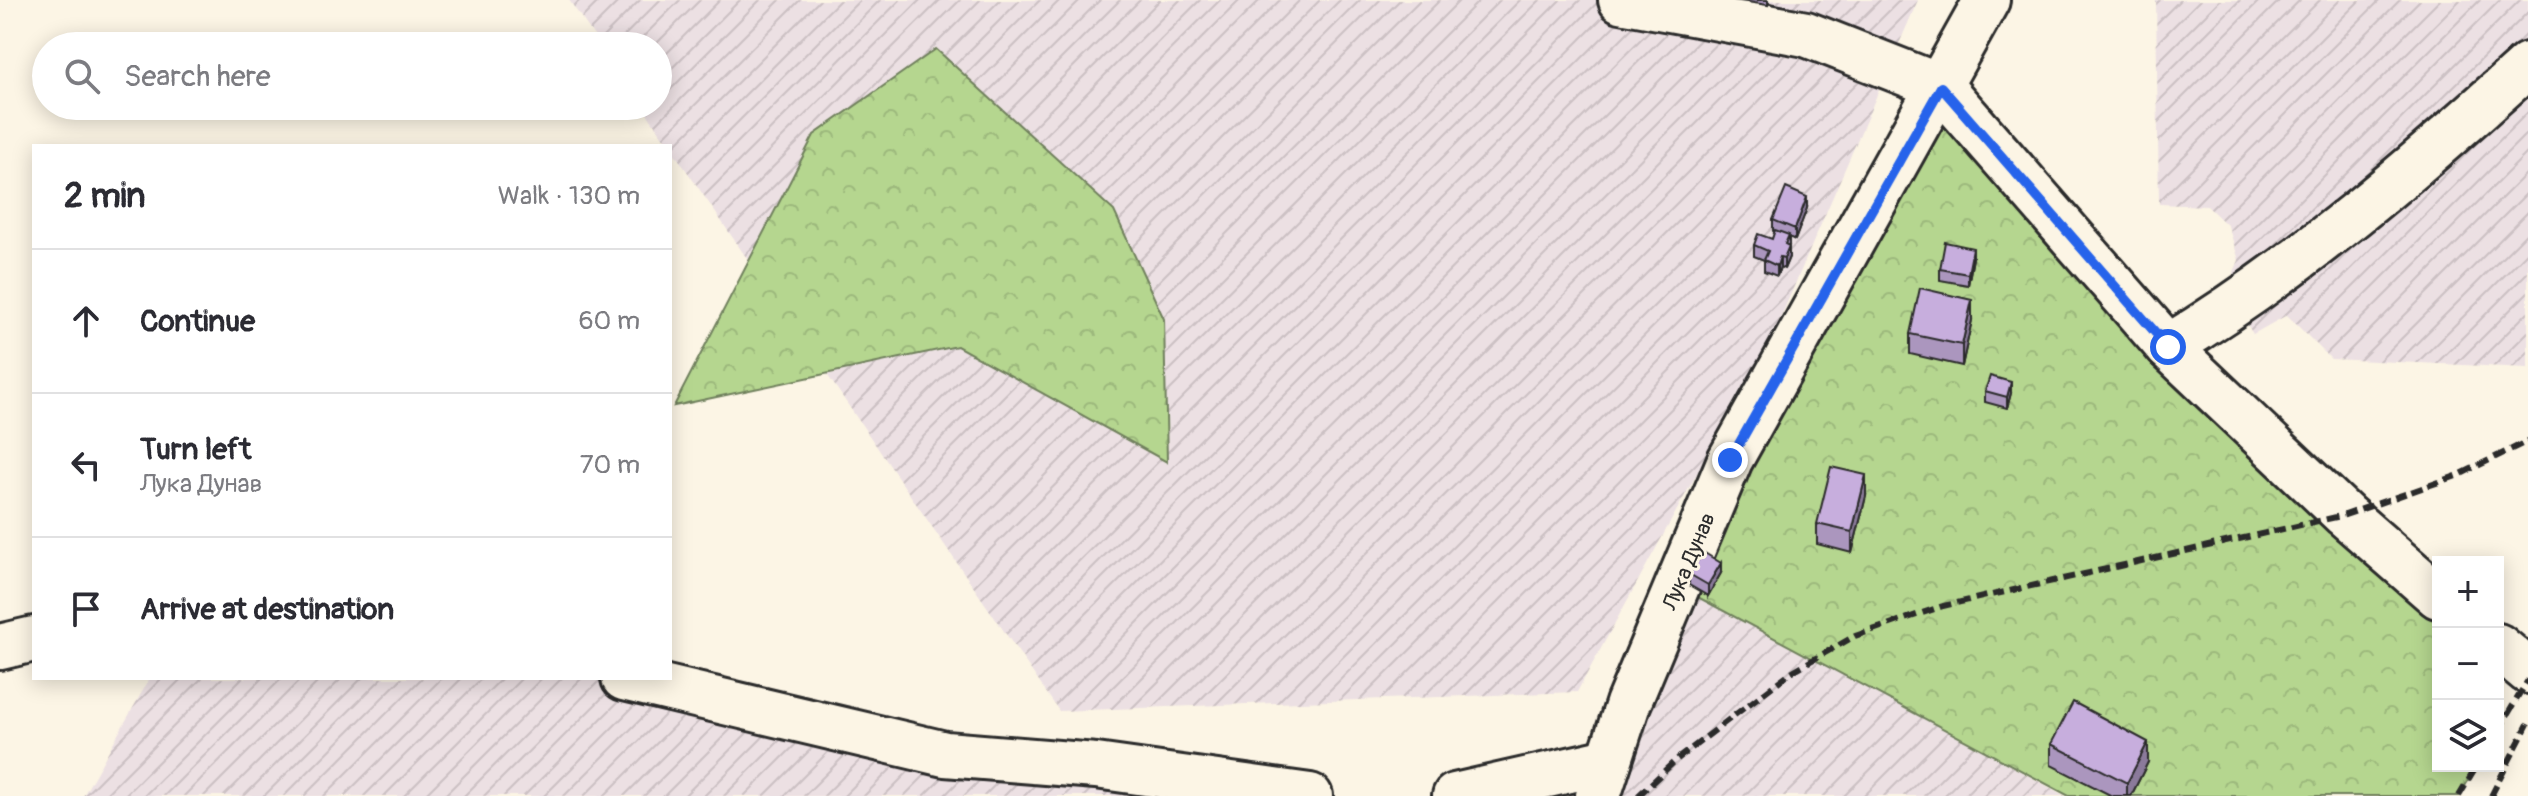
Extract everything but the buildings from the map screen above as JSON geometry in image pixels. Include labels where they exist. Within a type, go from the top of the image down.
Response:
[{"type":"street","points":[[1621,0],[1806,34],[1941,87],[2168,347],[2345,515],[2432,591]]},
{"type":"street","name":"Лука Дунав","points":[[1603,778],[1628,704],[1730,460],[1987,0]]},
{"type":"street","points":[[2168,347],[2232,308],[2414,168],[2528,65]]},
{"type":"street","points":[[0,647],[32,639]]},
{"type":"street","points":[[2504,651],[2528,671]]},
{"type":"street","points":[[632,680],[945,754],[1096,766],[1310,796]]},
{"type":"street","points":[[1455,796],[1603,778]]},
{"type":"shaded area","points":[[569,0],[1918,0],[1773,335],[1577,692],[1059,711],[672,150],[672,144],[668,144],[652,120],[672,120],[672,32],[591,32]]},
{"type":"shaded area","points":[[2156,0],[2528,0],[2528,368],[2331,359],[2287,315],[2253,334],[2226,291],[2239,260],[2228,226],[2207,206],[2159,204]]},
{"type":"shaded area","points":[[1680,580],[2065,796],[1455,796],[1609,761]]},
{"type":"shaded area","points":[[149,680],[636,680],[1310,796],[83,796]]},
{"type":"green space","points":[[936,49],[1114,211],[1164,319],[1167,462],[957,346],[674,406],[814,135]]},
{"type":"green space","points":[[1941,87],[2432,590],[2432,772],[2473,772],[2459,796],[2069,796],[1679,587]]},
{"type":"railway","points":[[1638,796],[1676,760],[1791,672],[1855,636],[1943,606],[2345,515],[2459,475],[2528,441]]},
{"type":"railway","points":[[2504,721],[2528,680]]},
{"type":"railway","points":[[2491,796],[2528,724]]},
{"type":"railway","points":[[2459,796],[2473,772]]},
{"type":"route","points":[[1730,460],[1941,87],[2168,347]]}]
